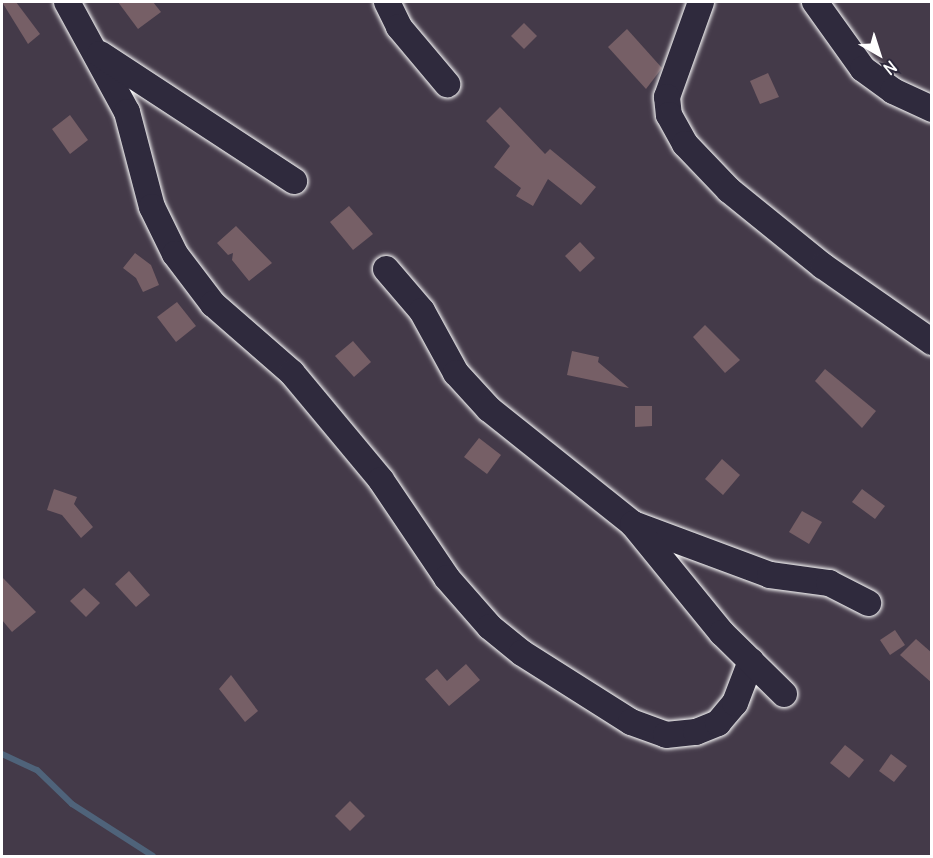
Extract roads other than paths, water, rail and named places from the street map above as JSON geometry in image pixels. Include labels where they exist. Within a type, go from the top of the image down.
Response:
[{"type":"street","points":[[67,2],[97,52],[127,112],[152,207],[176,254],[213,304],[299,381],[381,480],[447,578],[490,627],[522,653],[631,722],[666,735],[696,732],[718,723],[735,703],[751,661]]},
{"type":"street","points":[[387,2],[399,27],[447,84]]},
{"type":"street","points":[[701,2],[667,97],[669,115],[685,144],[729,190],[814,259],[932,342]]},
{"type":"street","points":[[815,2],[863,69],[893,91],[932,109]]},
{"type":"street","points":[[97,52],[294,181]]},
{"type":"street","points":[[386,269],[422,311],[456,373],[489,410],[633,524],[676,581],[784,694]]},
{"type":"street","points":[[633,524],[770,575],[829,583],[868,603]]},
{"type":"waterway","points":[[2,754],[37,770],[72,804],[153,856]]}]
